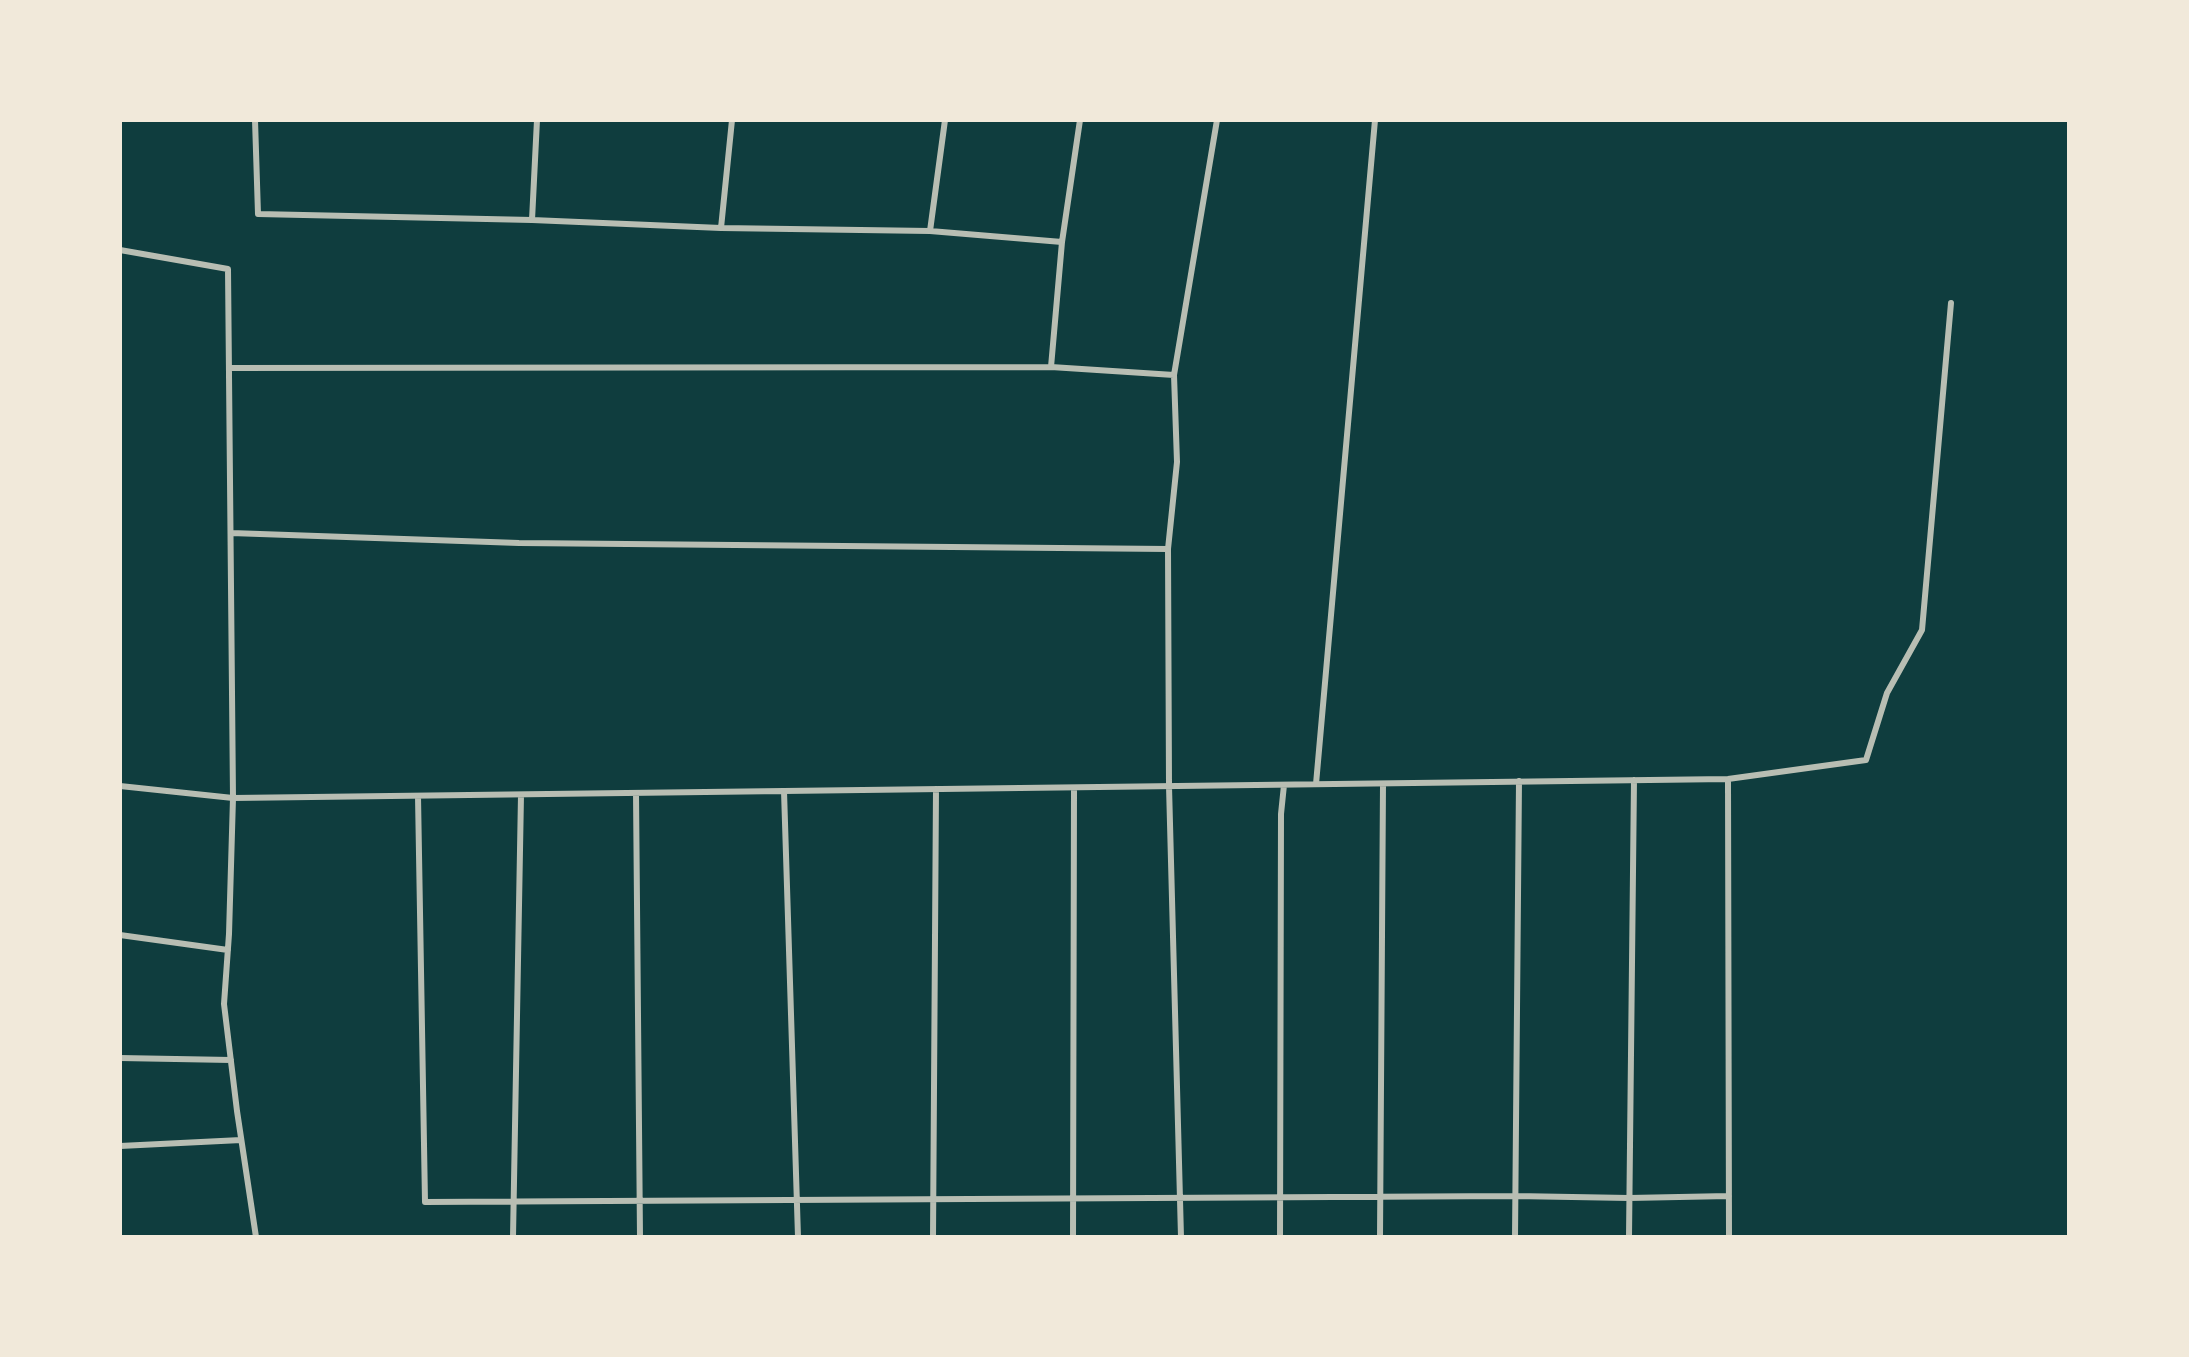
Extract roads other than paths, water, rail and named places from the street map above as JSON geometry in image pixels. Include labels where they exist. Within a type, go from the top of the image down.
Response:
[{"type":"street","points":[[255,120],[258,214],[532,220],[721,228],[930,231],[1062,242]]},
{"type":"street","points":[[532,220],[537,120]]},
{"type":"street","points":[[721,228],[732,120]]},
{"type":"street","points":[[930,231],[945,120]]},
{"type":"street","points":[[1051,367],[1062,242],[1080,120]]},
{"type":"street","points":[[1181,1237],[1168,786],[1168,549],[1177,462],[1174,375],[1217,120]]},
{"type":"street","points":[[1316,784],[1376,120]]},
{"type":"street","points":[[120,250],[228,269],[233,798],[224,1004],[256,1237]]},
{"type":"street","points":[[120,786],[233,798],[1728,779],[1866,760],[1887,693],[1923,630],[1951,303]]},
{"type":"street","points":[[229,368],[1051,367],[1174,375]]},
{"type":"street","points":[[231,533],[519,543],[1168,549]]},
{"type":"street","points":[[1728,779],[1729,1237]]},
{"type":"street","points":[[1629,1237],[1634,780]]},
{"type":"street","points":[[1515,1237],[1519,782]]},
{"type":"street","points":[[1380,1237],[1383,784]]},
{"type":"street","points":[[1280,1237],[1281,814],[1284,785]]},
{"type":"street","points":[[1073,1237],[1074,788]]},
{"type":"street","points":[[933,1237],[936,789]]},
{"type":"street","points":[[784,791],[798,1237]]},
{"type":"street","points":[[636,793],[640,1237]]},
{"type":"street","points":[[513,1237],[520,795]]},
{"type":"street","points":[[418,796],[425,1202],[1729,1196]]},
{"type":"street","points":[[120,935],[228,950]]},
{"type":"street","points":[[120,1058],[231,1060]]},
{"type":"street","points":[[120,1146],[241,1140]]}]
